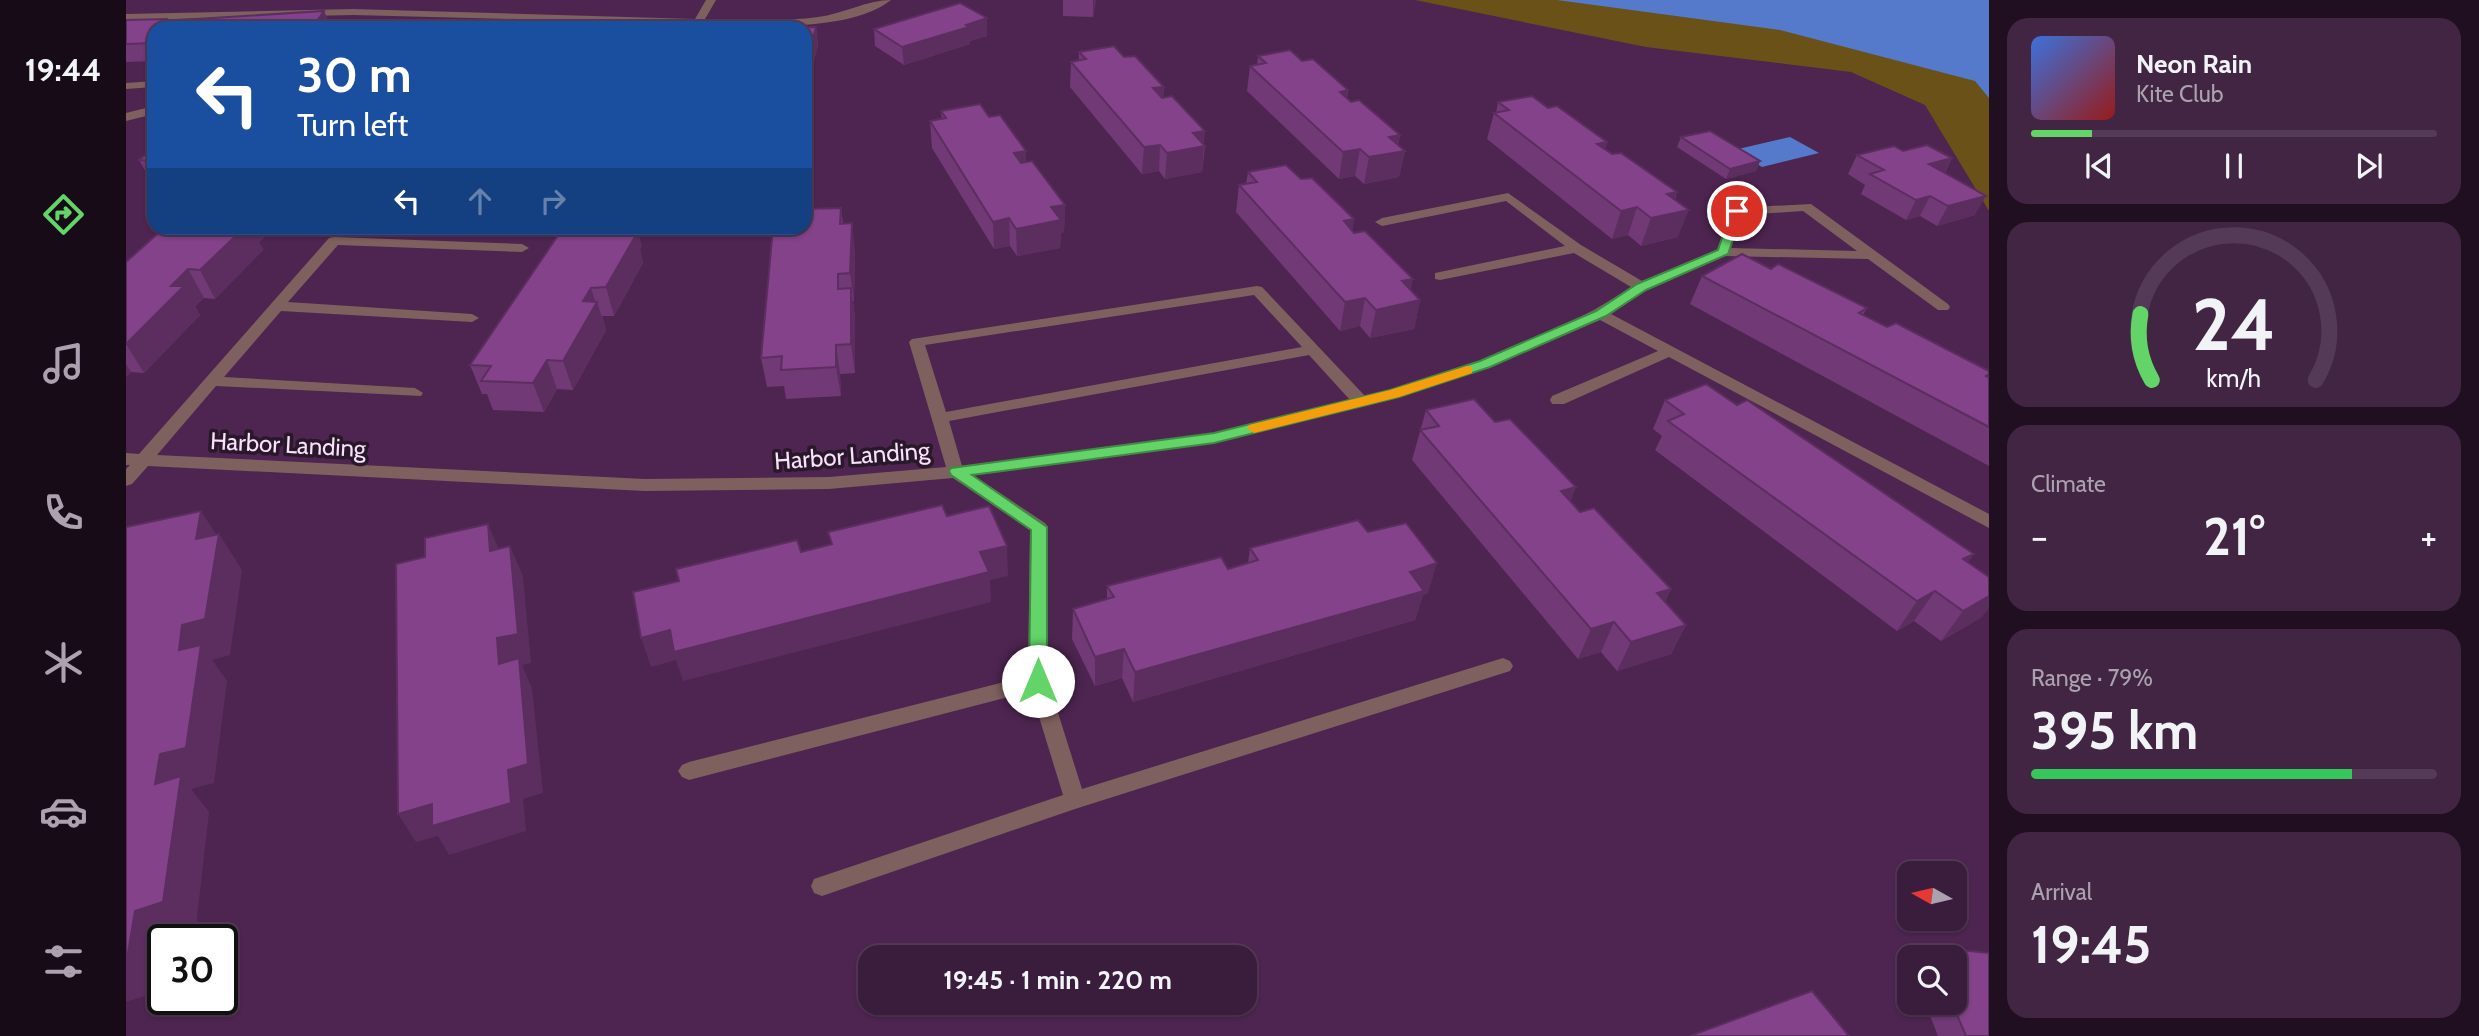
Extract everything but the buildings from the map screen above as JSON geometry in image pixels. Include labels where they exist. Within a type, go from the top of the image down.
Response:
[{"type":"street","points":[[699,21],[711,0]]},
{"type":"street","points":[[808,21],[851,13],[886,0]]},
{"type":"street","points":[[126,17],[353,12],[664,21]]},
{"type":"street","points":[[126,86],[147,84]]},
{"type":"street","points":[[126,117],[147,112]]},
{"type":"street","points":[[1382,222],[1508,197],[1576,248],[1641,287]]},
{"type":"street","points":[[1873,255],[1723,252],[1737,211],[1806,207],[1873,255],[1943,307]]},
{"type":"street","points":[[126,480],[334,241],[522,248]]},
{"type":"street","points":[[1440,276],[1576,248]]},
{"type":"street","name":"Harbor Landing","points":[[126,459],[645,485],[829,484],[956,471],[1214,438],[1360,402],[1485,364],[1601,314],[1641,287],[1723,252]]},
{"type":"street","points":[[1075,800],[1038,681],[1039,527],[956,471],[917,342],[1257,290],[1360,402]]},
{"type":"street","points":[[278,306],[472,318]]},
{"type":"street","points":[[1601,314],[1989,522]]},
{"type":"street","points":[[940,418],[1313,351]]},
{"type":"street","points":[[1558,400],[1670,351]]},
{"type":"street","points":[[213,381],[415,393]]},
{"type":"street","points":[[822,886],[1075,800],[1503,666]]},
{"type":"street","points":[[689,771],[1038,681]]},
{"type":"shaded area","points":[[1415,0],[1989,0],[1989,211],[1925,105],[1851,72],[1646,47]]},
{"type":"water","points":[[1557,0],[1989,0],[1989,98],[1975,81],[1780,30]]},
{"type":"water","points":[[1790,137],[1819,153],[1762,167],[1734,150]]},
{"type":"slow traffic","points":[[1254,428],[1394,394],[1467,370]]},
{"type":"route","points":[[1038,681],[1039,527],[956,471],[1214,438],[1394,394],[1485,364],[1601,314],[1641,287],[1723,252],[1737,211]]}]
